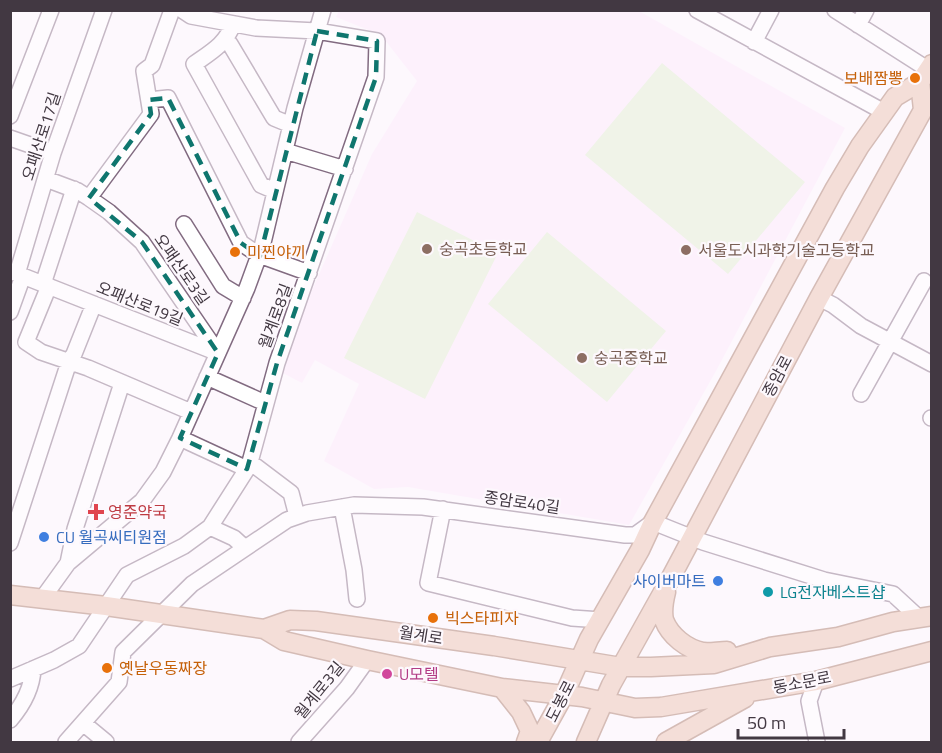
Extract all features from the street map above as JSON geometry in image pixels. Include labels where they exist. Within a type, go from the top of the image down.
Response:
[{"type":"main road","points":[[770,647],[714,664],[621,667],[579,660],[835,188],[860,146],[895,97],[928,72]]},
{"type":"main road","name":"종암로","points":[[621,667],[819,298],[923,110],[928,72]]},
{"type":"main road","points":[[668,583],[663,603],[664,620],[686,646],[704,652],[770,647],[838,637],[893,622],[925,617]]},
{"type":"main road","name":"월계로","points":[[10,595],[264,629],[284,640],[367,660],[502,688],[564,695]]},
{"type":"main road","name":"월계로","points":[[264,629],[290,620],[316,621],[579,660]]},
{"type":"main road","name":"동소문로","points":[[564,695],[635,708],[661,707],[816,681],[932,651]]},
{"type":"main road","name":"도봉로","points":[[538,742],[564,695],[579,660]]},
{"type":"main road","points":[[586,742],[621,667]]},
{"type":"main road","points":[[502,688],[531,730],[526,742]]},
{"type":"main road","points":[[666,742],[763,690]]},
{"type":"street","points":[[12,105],[51,10]]},
{"type":"street","name":"오패산로17길","points":[[17,274],[53,153],[104,10]]},
{"type":"street","points":[[89,198],[151,114],[144,71],[152,65],[172,10]]},
{"type":"street","points":[[182,10],[191,16],[256,28],[317,31]]},
{"type":"street","points":[[42,599],[68,563],[142,501],[163,472],[180,438],[243,298],[259,255],[322,10]]},
{"type":"street","points":[[697,10],[884,112]]},
{"type":"street","points":[[754,42],[771,10]]},
{"type":"street","points":[[834,10],[928,72]]},
{"type":"street","points":[[858,25],[866,10]]},
{"type":"street","points":[[233,24],[222,45],[194,64],[261,185],[275,191]]},
{"type":"street","name":"월계로8길","points":[[10,679],[80,646],[127,575],[184,546],[210,527],[249,466],[277,363],[376,77],[377,41],[317,31]]},
{"type":"street","points":[[225,40],[230,44],[274,118],[291,125]]},
{"type":"street","points":[[149,100],[168,98],[241,243],[259,255],[309,273]]},
{"type":"street","points":[[10,138],[53,153]]},
{"type":"street","points":[[285,151],[345,169]]},
{"type":"street","name":"오패산로3길","points":[[46,179],[74,189],[89,198],[109,212],[142,242],[218,353]]},
{"type":"street","points":[[74,189],[46,285],[26,342],[41,352],[191,412]]},
{"type":"street","name":"오패산로3길","points":[[184,224],[223,286],[243,298]]},
{"type":"street","points":[[10,312],[17,274]]},
{"type":"street","name":"오패산로19길","points":[[17,274],[218,353]]},
{"type":"street","points":[[861,394],[924,281]]},
{"type":"street","points":[[819,298],[861,326],[932,364]]},
{"type":"street","points":[[10,543],[69,362],[94,304]]},
{"type":"street","points":[[207,377],[265,403]]},
{"type":"street","points":[[68,563],[75,530],[122,383]]},
{"type":"street","points":[[180,438],[249,466],[291,493],[297,516]]},
{"type":"street","name":"종암로40길","points":[[66,742],[119,682],[123,652],[192,584],[287,519],[354,505],[443,509],[625,535],[635,535],[653,522]]},
{"type":"street","points":[[342,507],[357,599]]},
{"type":"street","points":[[443,509],[428,583],[573,618],[601,620]]},
{"type":"street","points":[[653,522],[691,537],[824,580],[893,594],[925,617]]},
{"type":"street","points":[[210,527],[234,538],[245,548]]},
{"type":"street","name":"월계로3길","points":[[299,742],[347,688],[367,660]]},
{"type":"street","points":[[10,720],[19,710],[32,684],[33,669]]},
{"type":"street","points":[[816,681],[809,701],[817,742]]},
{"type":"street","points":[[83,723],[106,742]]},
{"type":"highlighted area","points":[[317,31],[377,41],[376,77],[277,363],[247,469],[180,438],[218,353],[142,242],[89,198],[151,114],[149,100],[168,98],[241,243],[260,256]]},
{"type":"shaded area","points":[[339,11],[639,11],[845,128],[716,371],[629,525],[408,487],[374,489],[324,461],[359,384],[315,360],[302,383],[277,370],[372,154],[417,81],[381,35],[336,17]]},
{"type":"green space","points":[[662,63],[805,182],[728,274],[585,155]]},
{"type":"green space","points":[[417,212],[498,253],[425,399],[344,358]]},
{"type":"green space","points":[[547,232],[666,331],[607,402],[488,304]]},
{"type":"place","name":"보배짬뽕","points":[[915,78]]},
{"type":"place","name":"숭곡초등학교","points":[[427,249]]},
{"type":"place","name":"서울도시과학기술고등학교","points":[[686,250]]},
{"type":"place","name":"미찐야끼","points":[[235,252]]},
{"type":"place","name":"숭곡중학교","points":[[582,358]]},
{"type":"place","name":"영준약국","points":[[96,512]]},
{"type":"place","name":"CU 월곡씨티원점","points":[[44,537]]},
{"type":"place","name":"사이버마트","points":[[718,581]]},
{"type":"place","name":"LG전자베스트샵","points":[[768,592]]},
{"type":"place","name":"빅스타피자","points":[[433,618]]},
{"type":"place","name":"옛날우동짜장","points":[[107,668]]},
{"type":"place","name":"U모텔","points":[[387,674]]}]
